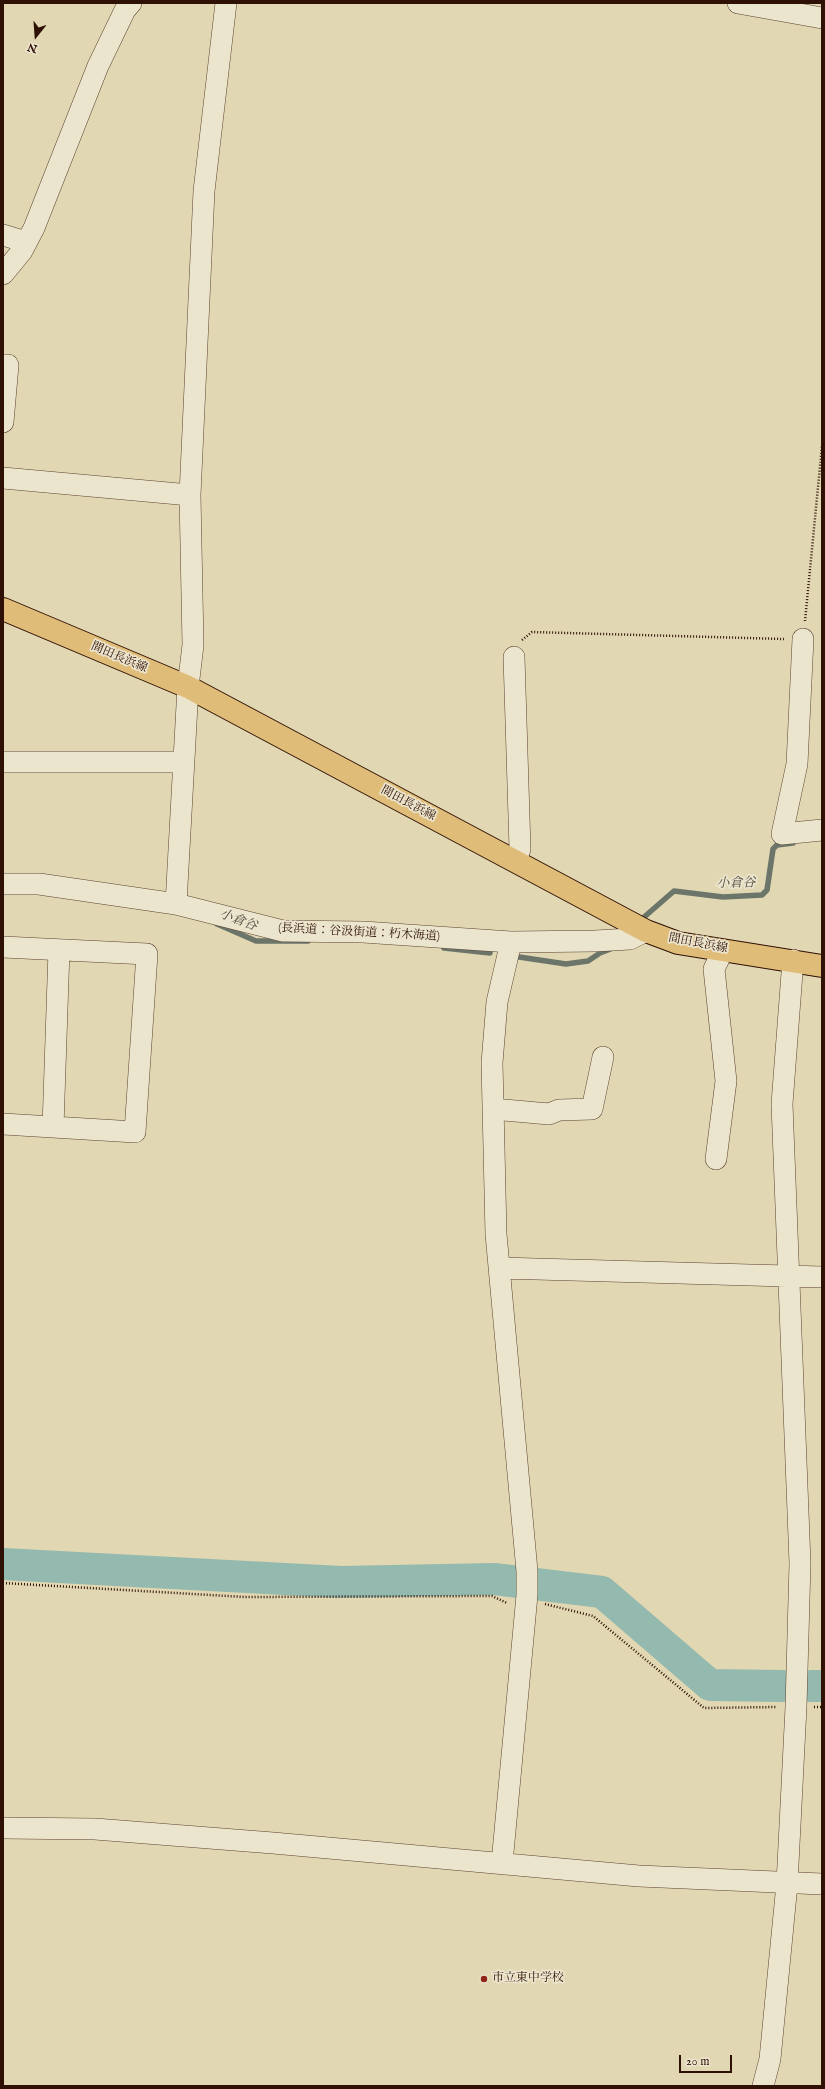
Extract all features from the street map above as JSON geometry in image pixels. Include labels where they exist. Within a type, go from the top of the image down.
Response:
[{"type":"main road","name":"間田長浜線","points":[[3,609],[188,687],[646,931],[678,942],[822,966]]},
{"type":"street","points":[[3,274],[34,228],[98,66],[125,10],[131,3]]},
{"type":"street","points":[[176,904],[188,687],[193,645],[190,495],[204,191],[226,3]]},
{"type":"street","points":[[738,3],[822,18]]},
{"type":"street","points":[[3,235],[26,242]]},
{"type":"street","points":[[3,422],[8,365]]},
{"type":"street","points":[[3,478],[190,495]]},
{"type":"street","points":[[803,639],[797,764],[782,834],[822,830]]},
{"type":"street","points":[[514,657],[520,849],[516,861]]},
{"type":"street","points":[[3,762],[184,762]]},
{"type":"street","name":"(長浜道：谷汲街道：朽木海道)","points":[[3,884],[39,884],[176,904],[283,931],[363,932],[511,942],[630,939],[646,931]]},
{"type":"street","points":[[502,1864],[526,1602],[527,1571],[496,1234],[492,1064],[497,1002],[511,942]]},
{"type":"street","points":[[3,947],[147,954],[135,1132],[3,1124]]},
{"type":"street","points":[[53,1127],[59,950]]},
{"type":"street","points":[[716,1159],[726,1081],[714,969],[723,950]]},
{"type":"street","points":[[763,2086],[770,2059],[787,1884],[796,1707],[800,1563],[789,1277],[783,1169],[782,1104],[793,960]]},
{"type":"street","points":[[493,1109],[548,1114],[559,1110],[592,1109],[603,1058]]},
{"type":"street","points":[[500,1268],[822,1278]]},
{"type":"street","points":[[3,1828],[95,1829],[273,1843],[639,1876],[787,1884],[822,1884]]},
{"type":"path","points":[[514,657],[521,641],[532,632],[803,639],[822,446]]},
{"type":"path","points":[[3,1583],[244,1597],[492,1596],[593,1616],[704,1708],[822,1707]]},
{"type":"waterway","name":"小倉谷","points":[[643,918],[674,891],[723,897],[762,895],[767,890],[773,849],[777,845],[793,843]]},
{"type":"waterway","name":"小倉谷","points":[[217,924],[256,941],[308,941]]},
{"type":"waterway","name":"小倉谷","points":[[444,948],[490,953]]},
{"type":"waterway","name":"小倉谷","points":[[519,957],[566,964],[588,961],[600,953],[613,948]]},
{"type":"waterway","points":[[3,1564],[341,1582],[494,1579],[602,1592],[710,1685],[782,1686]]},
{"type":"waterway","points":[[811,1686],[822,1686]]},
{"type":"place","name":"市立東中学校","points":[[484,1979]]}]
